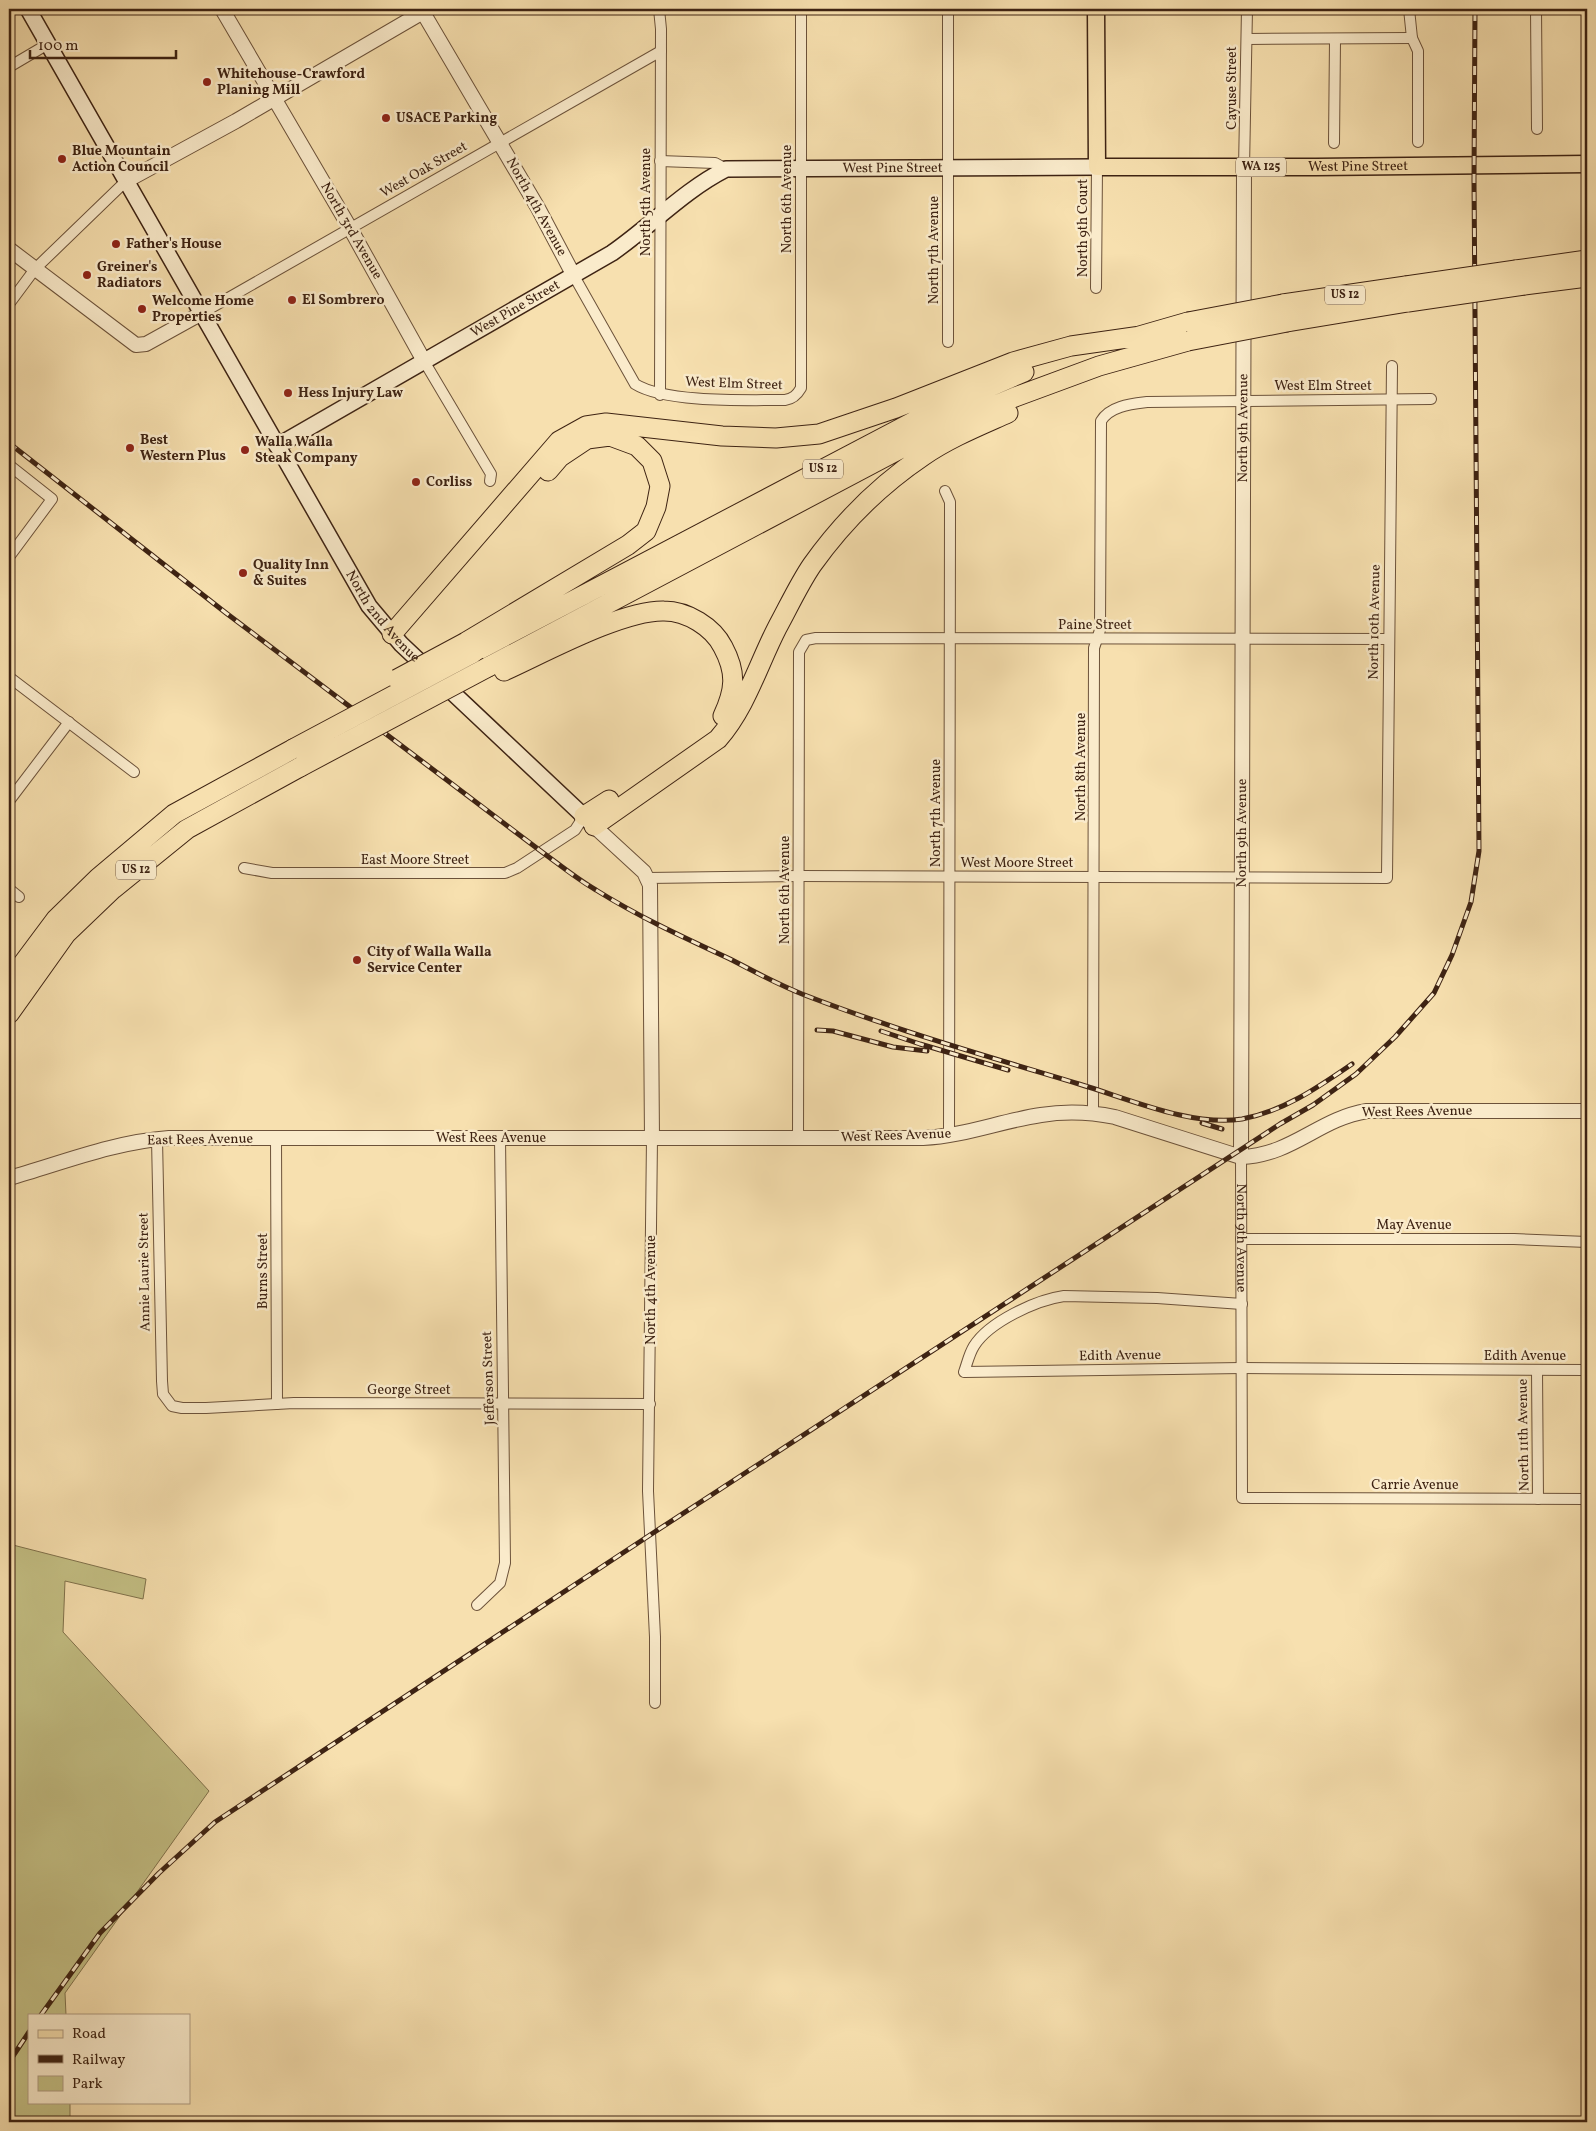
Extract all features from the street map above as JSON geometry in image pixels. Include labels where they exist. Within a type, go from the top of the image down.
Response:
[{"type":"highway","name":"US 12","points":[[9,982],[56,919],[98,878],[174,814],[293,749],[470,648],[928,414],[1001,380],[1062,358],[1144,343],[1188,332],[1285,313],[1520,277],[1587,260]]},
{"type":"highway","name":"US 12","points":[[1520,277],[1587,277]]},
{"type":"highway","name":"US 12","points":[[9,1014],[66,934],[113,889],[187,829],[401,713],[490,671],[934,431],[1015,397],[1099,366],[1144,343]]},
{"type":"highway","points":[[396,639],[559,441],[586,426],[606,423],[722,436],[776,438],[819,434],[896,408],[1013,362],[1072,346],[1144,343]]},
{"type":"highway","points":[[584,824],[718,739],[733,722],[776,629],[811,566],[843,526],[884,486],[924,456],[958,436],[1040,398],[1108,373],[1144,343]]},
{"type":"highway","points":[[396,639],[560,457],[587,439],[610,436],[637,446],[652,461],[660,486],[656,507],[646,531],[628,545],[470,648]]},
{"type":"highway","points":[[490,671],[642,613],[665,611],[685,615],[700,623],[719,639],[728,656],[734,676],[732,697],[722,718],[706,736],[584,824]]},
{"type":"main road","name":"North 2nd Avenue","points":[[28,9],[364,598],[396,639],[584,824]]},
{"type":"main road","points":[[1096,9],[1097,167]]},
{"type":"main road","name":"West Pine Street","points":[[277,446],[574,276],[628,243],[700,183],[726,169],[801,167],[1244,168],[1587,164]]},
{"type":"street","name":"North 3rd Avenue","points":[[222,9],[350,228],[424,362],[491,474],[490,481]]},
{"type":"street","name":"North 5th Avenue","points":[[659,9],[661,51],[659,217],[660,395]]},
{"type":"street","name":"North 6th Avenue","points":[[801,9],[802,388]]},
{"type":"street","name":"North 7th Avenue","points":[[948,9],[948,342]]},
{"type":"street","name":"Cayuse Street","points":[[1244,168],[1247,9]]},
{"type":"street","points":[[1410,9],[1412,38],[1418,52],[1418,142]]},
{"type":"street","points":[[1536,9],[1537,129]]},
{"type":"street","points":[[9,304],[35,269],[126,181],[274,99],[424,10]]},
{"type":"street","name":"North 4th Avenue","points":[[424,10],[538,208],[635,384],[660,395]]},
{"type":"street","points":[[1247,39],[1334,40],[1412,38]]},
{"type":"street","points":[[1334,40],[1334,143]]},
{"type":"street","points":[[9,67],[48,44]]},
{"type":"street","name":"West Oak Street","points":[[202,313],[661,51]]},
{"type":"street","points":[[660,161],[715,163],[726,169]]},
{"type":"street","name":"North 9th Court","points":[[1096,288],[1097,167]]},
{"type":"street","name":"North 9th Avenue","points":[[1242,1498],[1241,1157],[1244,168]]},
{"type":"street","points":[[9,248],[139,346],[202,313]]},
{"type":"street","name":"North 10th Avenue","points":[[1387,878],[1392,366]]},
{"type":"street","name":"West Elm Street","points":[[660,395],[784,400],[792,399],[802,388]]},
{"type":"street","name":"West Elm Street","points":[[1101,421],[1109,412],[1140,403],[1244,400],[1430,399]]},
{"type":"street","name":"North 8th Avenue","points":[[1093,1113],[1094,648],[1100,630],[1101,421]]},
{"type":"street","points":[[9,465],[52,499],[9,557]]},
{"type":"street","name":"North 7th Avenue","points":[[945,491],[950,502],[950,1136]]},
{"type":"street","name":"Paine Street","points":[[803,643],[816,638],[1389,639]]},
{"type":"street","name":"North 6th Avenue","points":[[798,1138],[799,652],[803,643]]},
{"type":"street","points":[[9,677],[134,772]]},
{"type":"street","points":[[9,801],[68,722]]},
{"type":"street","name":"East Moore Street","points":[[244,868],[272,873],[505,873],[517,868],[584,824]]},
{"type":"street","name":"North 2nd Avenue","points":[[584,824],[648,878]]},
{"type":"street","name":"West Moore Street","points":[[648,878],[950,876],[1387,878]]},
{"type":"street","name":"North 4th Avenue","points":[[648,878],[651,899],[652,1138],[648,1491],[655,1637],[654,1703]]},
{"type":"street","points":[[9,889],[19,897]]},
{"type":"street","name":"West Rees Avenue","points":[[276,1138],[923,1138],[950,1136],[1040,1115],[1093,1113],[1114,1117],[1241,1157],[1262,1155],[1285,1148],[1337,1119],[1367,1111],[1587,1111]]},
{"type":"street","name":"East Rees Avenue","points":[[9,1178],[112,1147],[158,1139],[276,1138]]},
{"type":"street","name":"Burns Street","points":[[276,1138],[277,1404]]},
{"type":"street","name":"Jefferson Street","points":[[477,1605],[496,1589],[504,1576],[504,1404],[500,1138]]},
{"type":"street","name":"Annie Laurie Street","points":[[158,1139],[161,1372],[163,1394],[168,1403]]},
{"type":"street","name":"May Avenue","points":[[1242,1239],[1514,1239],[1587,1242]]},
{"type":"street","name":"Edith Avenue","points":[[1242,1304],[1157,1298],[1064,1296],[1052,1298],[1002,1321],[982,1335],[973,1348],[964,1372],[1242,1368],[1587,1370]]},
{"type":"street","name":"North 11th Avenue","points":[[1537,1370],[1538,1499]]},
{"type":"street","name":"George Street","points":[[168,1403],[182,1408],[277,1404],[650,1404]]},
{"type":"street","name":"Carrie Avenue","points":[[1242,1498],[1587,1499]]},
{"type":"green space","points":[[9,1544],[146,1579],[143,1599],[65,1581],[63,1632],[209,1791],[65,1993],[66,2014],[28,2014],[28,2104],[70,2104],[70,2122],[9,2122]]},
{"type":"railway","points":[[42,2014],[100,1933],[159,1873],[215,1822],[650,1535],[1280,1124],[1313,1105],[1356,1074],[1395,1037],[1434,993],[1452,955],[1471,902],[1479,851],[1474,180],[1475,9]]},
{"type":"railway","points":[[9,443],[226,613],[575,877],[645,918],[783,986],[836,1007],[939,1042],[1159,1110],[1202,1119],[1242,1119],[1272,1110],[1313,1090],[1352,1064]]},
{"type":"railway","points":[[817,1030],[833,1031],[893,1047],[927,1051]]},
{"type":"railway","points":[[881,1031],[1008,1070]]},
{"type":"railway","points":[[1202,1123],[1222,1129]]},
{"type":"railway","points":[[9,2062],[28,2034]]},
{"type":"place","name":"Whitehouse-Crawford Planing Mill","points":[[207,82]]},
{"type":"place","name":"USACE Parking","points":[[386,118]]},
{"type":"place","name":"Blue Mountain Action Council","points":[[62,159]]},
{"type":"place","name":"Father's House","points":[[116,244]]},
{"type":"place","name":"Greiner's Radiators","points":[[87,275]]},
{"type":"place","name":"El Sombrero","points":[[292,300]]},
{"type":"place","name":"Welcome Home Properties","points":[[142,309]]},
{"type":"place","name":"Hess Injury Law","points":[[288,393]]},
{"type":"place","name":"Best Western Plus","points":[[130,448]]},
{"type":"place","name":"Walla Walla Steak Company","points":[[245,450]]},
{"type":"place","name":"Corliss","points":[[416,482]]},
{"type":"place","name":"Quality Inn & Suites","points":[[243,573]]},
{"type":"place","name":"City of Walla Walla Service Center","points":[[357,960]]}]
